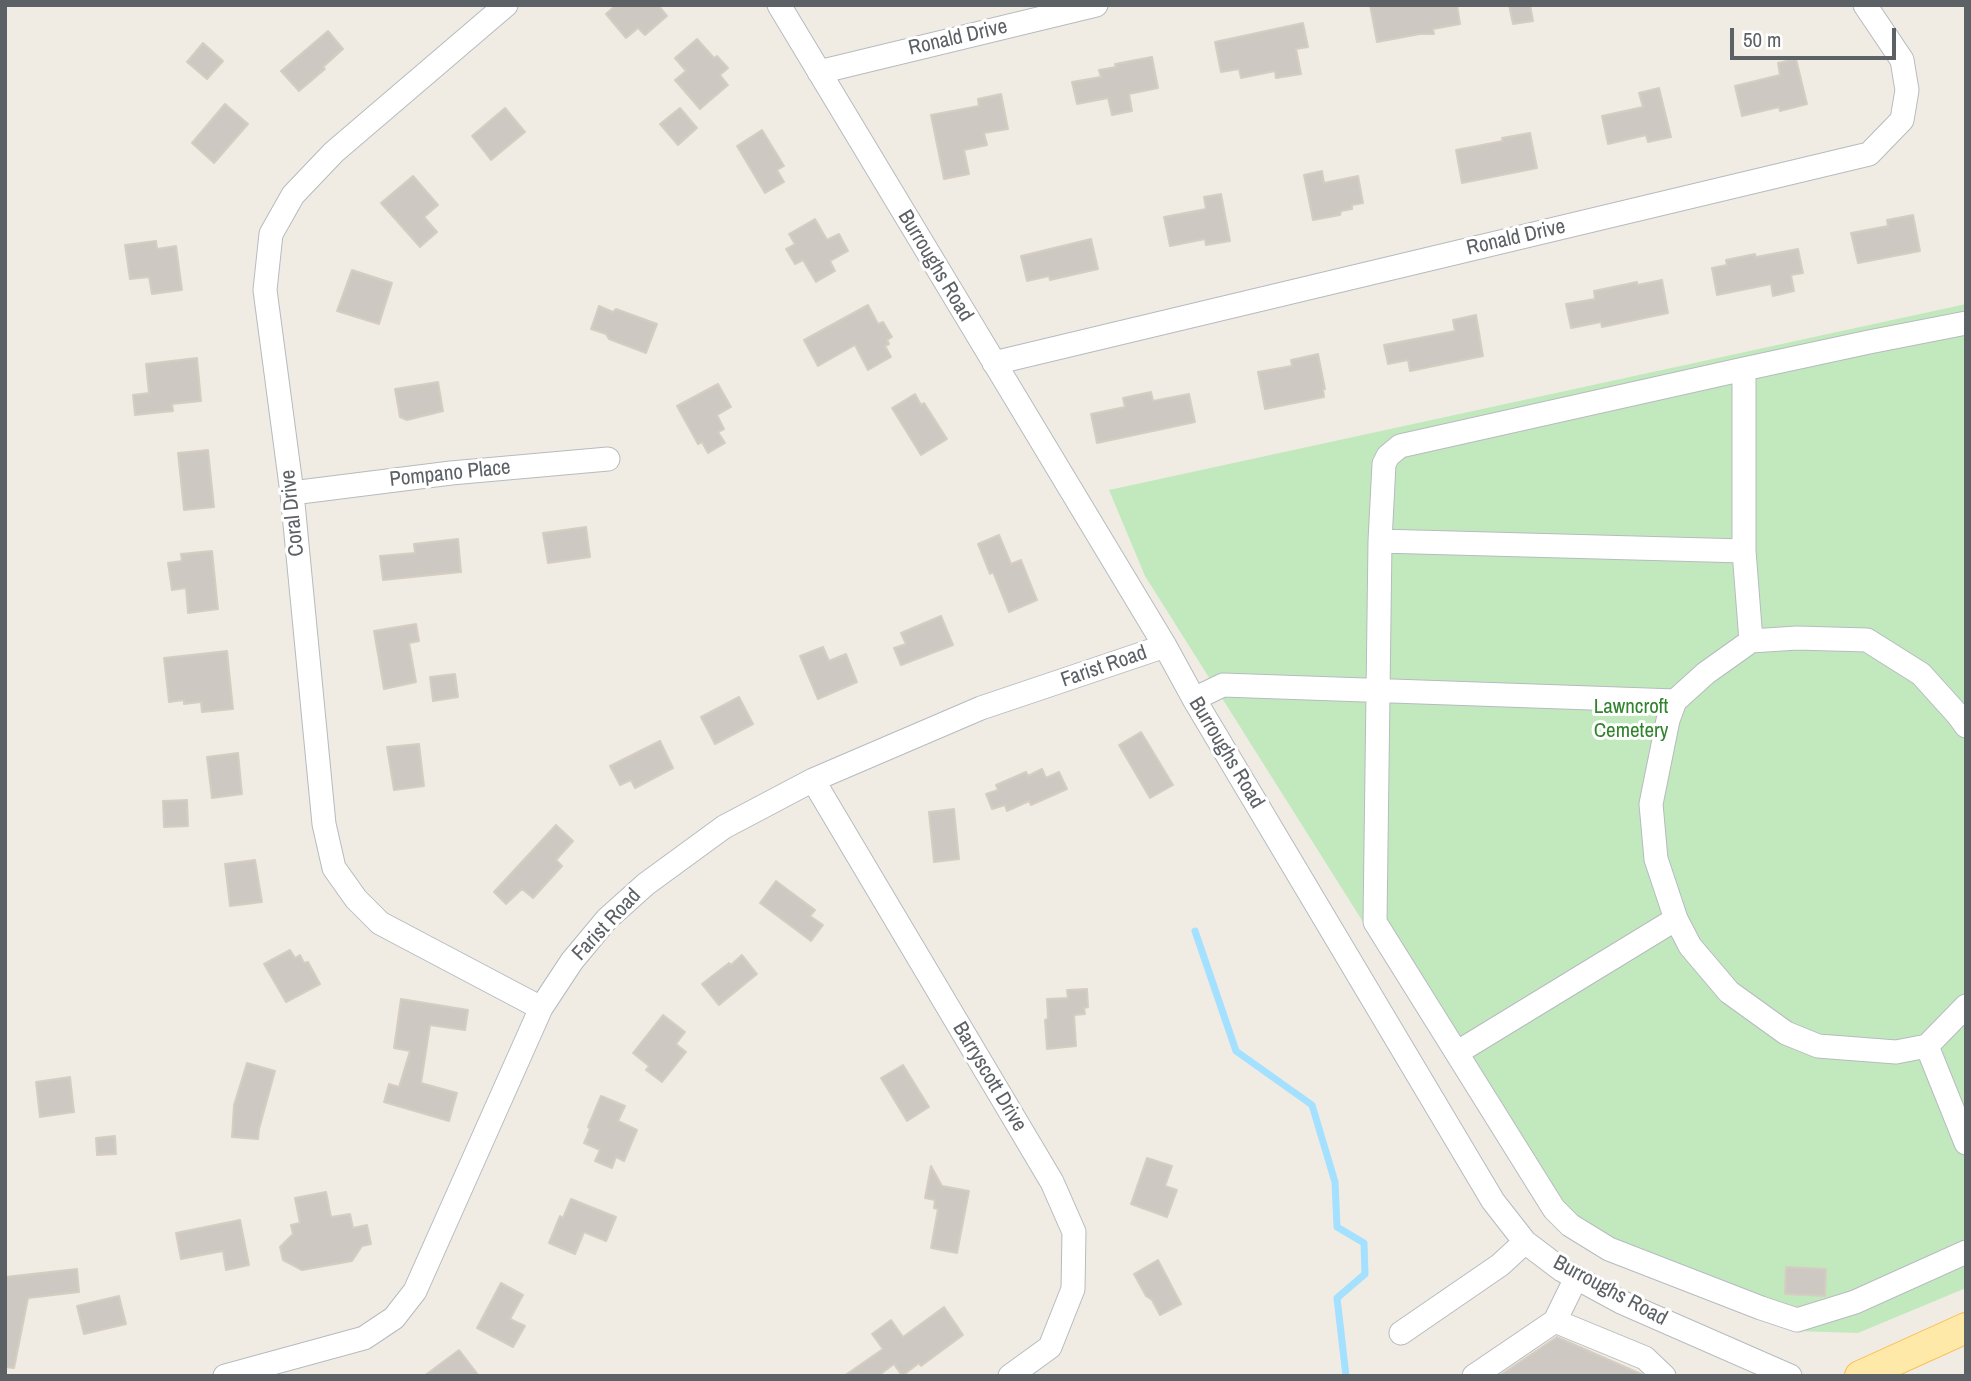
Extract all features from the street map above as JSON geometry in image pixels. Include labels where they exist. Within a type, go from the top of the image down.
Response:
[{"type":"main road","points":[[1860,1376],[1966,1328]]},
{"type":"street","name":"Coral Drive","points":[[506,5],[334,152],[293,195],[271,234],[265,290],[292,493],[324,824],[334,868],[356,898],[380,923],[541,1008]]},
{"type":"street","name":"Burroughs Road","points":[[779,5],[1165,646],[1493,1201],[1525,1241],[1562,1270],[1622,1302],[1790,1376]]},
{"type":"street","name":"Ronald Drive","points":[[819,72],[1097,5]]},
{"type":"street","name":"Ronald Drive","points":[[994,363],[1869,154],[1902,120],[1907,90],[1902,60],[1865,5]]},
{"type":"street","points":[[1966,323],[1868,342],[1400,446],[1388,456],[1384,464],[1380,541],[1375,922],[1554,1209],[1570,1225],[1609,1249],[1797,1320],[1855,1302],[1966,1252]]},
{"type":"street","points":[[1744,369],[1744,551],[1751,641]]},
{"type":"street","name":"Pompano Place","points":[[292,493],[451,473],[608,459]]},
{"type":"street","points":[[1380,541],[1744,551]]},
{"type":"street","points":[[1966,726],[1920,674],[1867,640],[1797,638],[1751,641],[1706,673],[1675,701],[1668,720],[1651,804],[1656,859],[1676,919],[1690,946],[1729,992],[1786,1033],[1818,1046],[1896,1052],[1927,1046],[1966,1006]]},
{"type":"street","name":"Farist Road","points":[[225,1376],[364,1338],[394,1318],[415,1291],[541,1008],[572,961],[607,919],[646,884],[724,827],[813,780],[981,708],[1165,646]]},
{"type":"street","points":[[1194,699],[1223,685],[1675,701]]},
{"type":"street","name":"Barryscott Drive","points":[[813,780],[1052,1182],[1074,1232],[1073,1289],[1050,1347],[1010,1376]]},
{"type":"street","points":[[1458,1052],[1676,919]]},
{"type":"street","points":[[1927,1046],[1966,1143]]},
{"type":"street","points":[[1401,1333],[1500,1265],[1525,1241]]},
{"type":"street","points":[[1474,1376],[1555,1321],[1576,1278]]},
{"type":"street","points":[[1555,1321],[1645,1358],[1664,1376]]},
{"type":"green space","name":"Lawncroft Cemetery","points":[[1966,304],[1966,1288],[1858,1333],[1794,1331],[1594,1250],[1554,1225],[1145,576],[1109,490]]},
{"type":"building","points":[[616,5],[658,5],[667,16],[645,35],[638,28],[626,38],[606,14]]},
{"type":"building","points":[[1370,5],[1457,5],[1460,24],[1433,29],[1434,34],[1377,42]]},
{"type":"building","points":[[1509,5],[1530,5],[1533,21],[1513,24]]},
{"type":"building","points":[[1303,23],[1308,47],[1296,49],[1301,74],[1276,78],[1275,71],[1241,78],[1239,69],[1221,72],[1215,42]]},
{"type":"building","points":[[328,31],[343,49],[299,91],[281,71]]},
{"type":"building","points":[[697,39],[714,58],[717,56],[728,68],[720,75],[728,85],[700,109],[675,80],[686,71],[675,58]]},
{"type":"building","points":[[203,43],[223,61],[207,79],[187,62]]},
{"type":"building","points":[[1152,57],[1158,88],[1129,94],[1132,111],[1112,115],[1108,98],[1077,104],[1072,82],[1101,77],[1099,70],[1116,67],[1115,64]]},
{"type":"building","points":[[1796,59],[1807,104],[1780,111],[1779,107],[1742,116],[1735,86],[1780,75],[1778,63]]},
{"type":"building","points":[[1659,88],[1671,137],[1648,142],[1646,135],[1608,144],[1602,116],[1643,107],[1639,93]]},
{"type":"building","points":[[1001,94],[1008,129],[984,133],[987,145],[964,150],[969,174],[944,179],[931,115],[979,106],[978,99]]},
{"type":"building","points":[[225,104],[248,124],[214,163],[192,143]]},
{"type":"building","points":[[505,108],[525,132],[491,160],[472,136]]},
{"type":"building","points":[[680,108],[697,128],[678,145],[660,124]]},
{"type":"building","points":[[762,130],[784,166],[777,170],[784,182],[765,193],[737,146]]},
{"type":"building","points":[[1530,133],[1537,168],[1462,183],[1456,150]]},
{"type":"building","points":[[1322,171],[1324,183],[1358,176],[1363,203],[1352,205],[1352,209],[1341,211],[1340,215],[1313,220],[1304,175]]},
{"type":"building","points":[[413,176],[438,205],[424,217],[437,232],[420,247],[381,203]]},
{"type":"building","points":[[1221,194],[1230,241],[1206,245],[1205,239],[1170,246],[1164,217],[1206,209],[1204,197]]},
{"type":"building","points":[[1913,215],[1920,251],[1858,263],[1851,233],[1888,226],[1887,220]]},
{"type":"building","points":[[815,219],[827,240],[839,234],[848,251],[830,261],[835,271],[816,282],[803,260],[795,264],[786,249],[795,244],[789,234]]},
{"type":"building","points":[[1091,239],[1098,269],[1050,280],[1049,276],[1027,281],[1021,256]]},
{"type":"building","points":[[156,241],[157,249],[176,246],[182,290],[152,294],[149,277],[130,279],[125,245]]},
{"type":"building","points":[[1798,249],[1803,273],[1791,275],[1794,291],[1773,296],[1771,284],[1717,295],[1712,268],[1727,265],[1726,260]]},
{"type":"building","points":[[352,270],[392,283],[379,324],[337,311]]},
{"type":"building","points":[[1662,280],[1668,313],[1602,327],[1601,322],[1571,328],[1566,304],[1595,299],[1594,291]]},
{"type":"building","points":[[868,305],[878,324],[883,322],[892,337],[887,340],[889,344],[885,346],[891,357],[868,370],[855,345],[818,366],[804,340]]},
{"type":"building","points":[[599,306],[613,312],[616,309],[657,324],[646,353],[591,329]]},
{"type":"building","points":[[1476,315],[1483,356],[1410,371],[1408,360],[1388,364],[1384,345],[1455,331],[1453,320]]},
{"type":"building","points":[[1318,354],[1324,397],[1265,409],[1258,372],[1292,366],[1291,360]]},
{"type":"building","points":[[197,358],[201,401],[172,404],[173,411],[135,415],[133,395],[149,393],[146,364]]},
{"type":"building","points":[[438,382],[443,411],[407,420],[400,417],[395,389]]},
{"type":"building","points":[[718,384],[731,407],[717,415],[724,429],[718,432],[725,443],[708,453],[702,442],[698,444],[677,406]]},
{"type":"building","points":[[1151,392],[1153,401],[1189,394],[1195,422],[1097,443],[1091,414],[1125,407],[1123,398]]},
{"type":"building","points":[[915,394],[921,405],[924,403],[947,439],[921,455],[892,408]]},
{"type":"building","points":[[208,450],[214,507],[184,510],[178,453]]},
{"type":"building","points":[[586,527],[590,557],[548,563],[543,533]]},
{"type":"building","points":[[999,535],[1011,564],[1021,560],[1037,600],[1009,612],[978,544]]},
{"type":"building","points":[[458,539],[461,572],[383,580],[380,556],[415,553],[414,544]]},
{"type":"building","points":[[212,551],[218,609],[188,613],[186,588],[172,590],[168,563],[182,561],[181,554]]},
{"type":"building","points":[[941,616],[953,645],[901,665],[894,648],[906,644],[901,633]]},
{"type":"building","points":[[416,624],[419,641],[409,643],[416,682],[384,689],[374,631]]},
{"type":"building","points":[[823,647],[829,661],[846,654],[857,682],[818,699],[800,656]]},
{"type":"building","points":[[227,651],[233,709],[202,712],[201,702],[169,702],[164,658]]},
{"type":"building","points":[[455,674],[458,697],[433,701],[430,677]]},
{"type":"building","points":[[739,697],[753,724],[715,744],[701,717]]},
{"type":"building","points":[[1141,732],[1173,785],[1150,798],[1119,745]]},
{"type":"building","points":[[660,741],[673,768],[635,788],[631,780],[620,785],[610,766]]},
{"type":"building","points":[[419,744],[424,786],[394,790],[387,747]]},
{"type":"building","points":[[238,753],[242,794],[212,798],[207,757]]},
{"type":"building","points":[[1042,769],[1046,778],[1059,772],[1067,789],[1031,805],[1029,801],[1007,811],[1005,805],[992,809],[986,794],[998,790],[996,785],[1026,772],[1028,776]]},
{"type":"building","points":[[187,800],[188,826],[164,827],[163,801]]},
{"type":"building","points":[[954,809],[959,859],[934,862],[929,812]]},
{"type":"building","points":[[556,825],[573,841],[556,860],[562,866],[533,898],[522,889],[506,904],[494,892]]},
{"type":"building","points":[[255,860],[262,902],[230,906],[225,864]]},
{"type":"building","points":[[776,881],[815,910],[810,916],[823,925],[811,941],[760,903]]},
{"type":"building","points":[[290,950],[295,958],[300,955],[304,963],[308,962],[320,984],[286,1002],[264,964]]},
{"type":"building","points":[[742,955],[757,974],[719,1005],[702,984]]},
{"type":"building","points":[[1087,989],[1088,1007],[1084,1008],[1085,1014],[1074,1015],[1076,1046],[1047,1049],[1047,999],[1068,998],[1067,990]]},
{"type":"building","points":[[401,999],[468,1010],[465,1030],[430,1025],[421,1083],[457,1093],[449,1121],[384,1102],[389,1084],[399,1087],[410,1051],[394,1048]]},
{"type":"building","points":[[663,1015],[685,1032],[676,1044],[686,1052],[662,1082],[646,1070],[649,1066],[633,1053]]},
{"type":"building","points":[[247,1063],[275,1071],[258,1139],[232,1137],[234,1105]]},
{"type":"building","points":[[903,1065],[929,1107],[907,1121],[881,1078]]},
{"type":"building","points":[[70,1077],[74,1112],[40,1117],[36,1082]]},
{"type":"building","points":[[601,1096],[625,1106],[618,1121],[637,1130],[624,1161],[616,1157],[612,1168],[595,1161],[600,1150],[584,1143]]},
{"type":"building","points":[[115,1136],[116,1154],[97,1155],[96,1138]]},
{"type":"building","points":[[1147,1158],[1172,1166],[1165,1186],[1177,1190],[1167,1217],[1131,1204]]},
{"type":"building","points":[[931,1166],[942,1186],[969,1191],[957,1253],[931,1248],[938,1209],[934,1208],[935,1200],[925,1198]]},
{"type":"building","points":[[326,1192],[331,1217],[350,1214],[353,1228],[367,1225],[371,1244],[362,1246],[352,1261],[302,1270],[283,1260],[280,1247],[293,1234],[291,1225],[300,1223],[295,1198]]},
{"type":"building","points":[[571,1199],[616,1217],[606,1241],[584,1232],[575,1254],[549,1243],[560,1216],[563,1218]]},
{"type":"building","points":[[240,1220],[249,1265],[226,1270],[223,1251],[181,1259],[176,1233]]},
{"type":"building","points":[[1158,1260],[1181,1304],[1160,1315],[1134,1274]]},
{"type":"building","points":[[1786,1267],[1826,1269],[1825,1296],[1785,1294]]},
{"type":"building","points":[[77,1269],[79,1292],[28,1298],[14,1368],[5,1367],[5,1277]]},
{"type":"building","points":[[501,1283],[523,1295],[510,1319],[525,1326],[513,1347],[477,1328]]},
{"type":"building","points":[[119,1296],[126,1324],[84,1334],[77,1306]]},
{"type":"building","points":[[944,1307],[963,1335],[921,1366],[919,1363],[902,1376],[894,1364],[878,1376],[844,1376],[883,1349],[872,1334],[891,1320],[903,1337]]},
{"type":"building","points":[[1557,1337],[1641,1374],[1643,1376],[1499,1376]]},
{"type":"building","points":[[459,1350],[479,1376],[424,1376]]},
{"type":"waterway","points":[[1195,931],[1236,1051],[1312,1105],[1335,1182],[1337,1227],[1364,1243],[1365,1274],[1337,1298],[1346,1376]]}]
